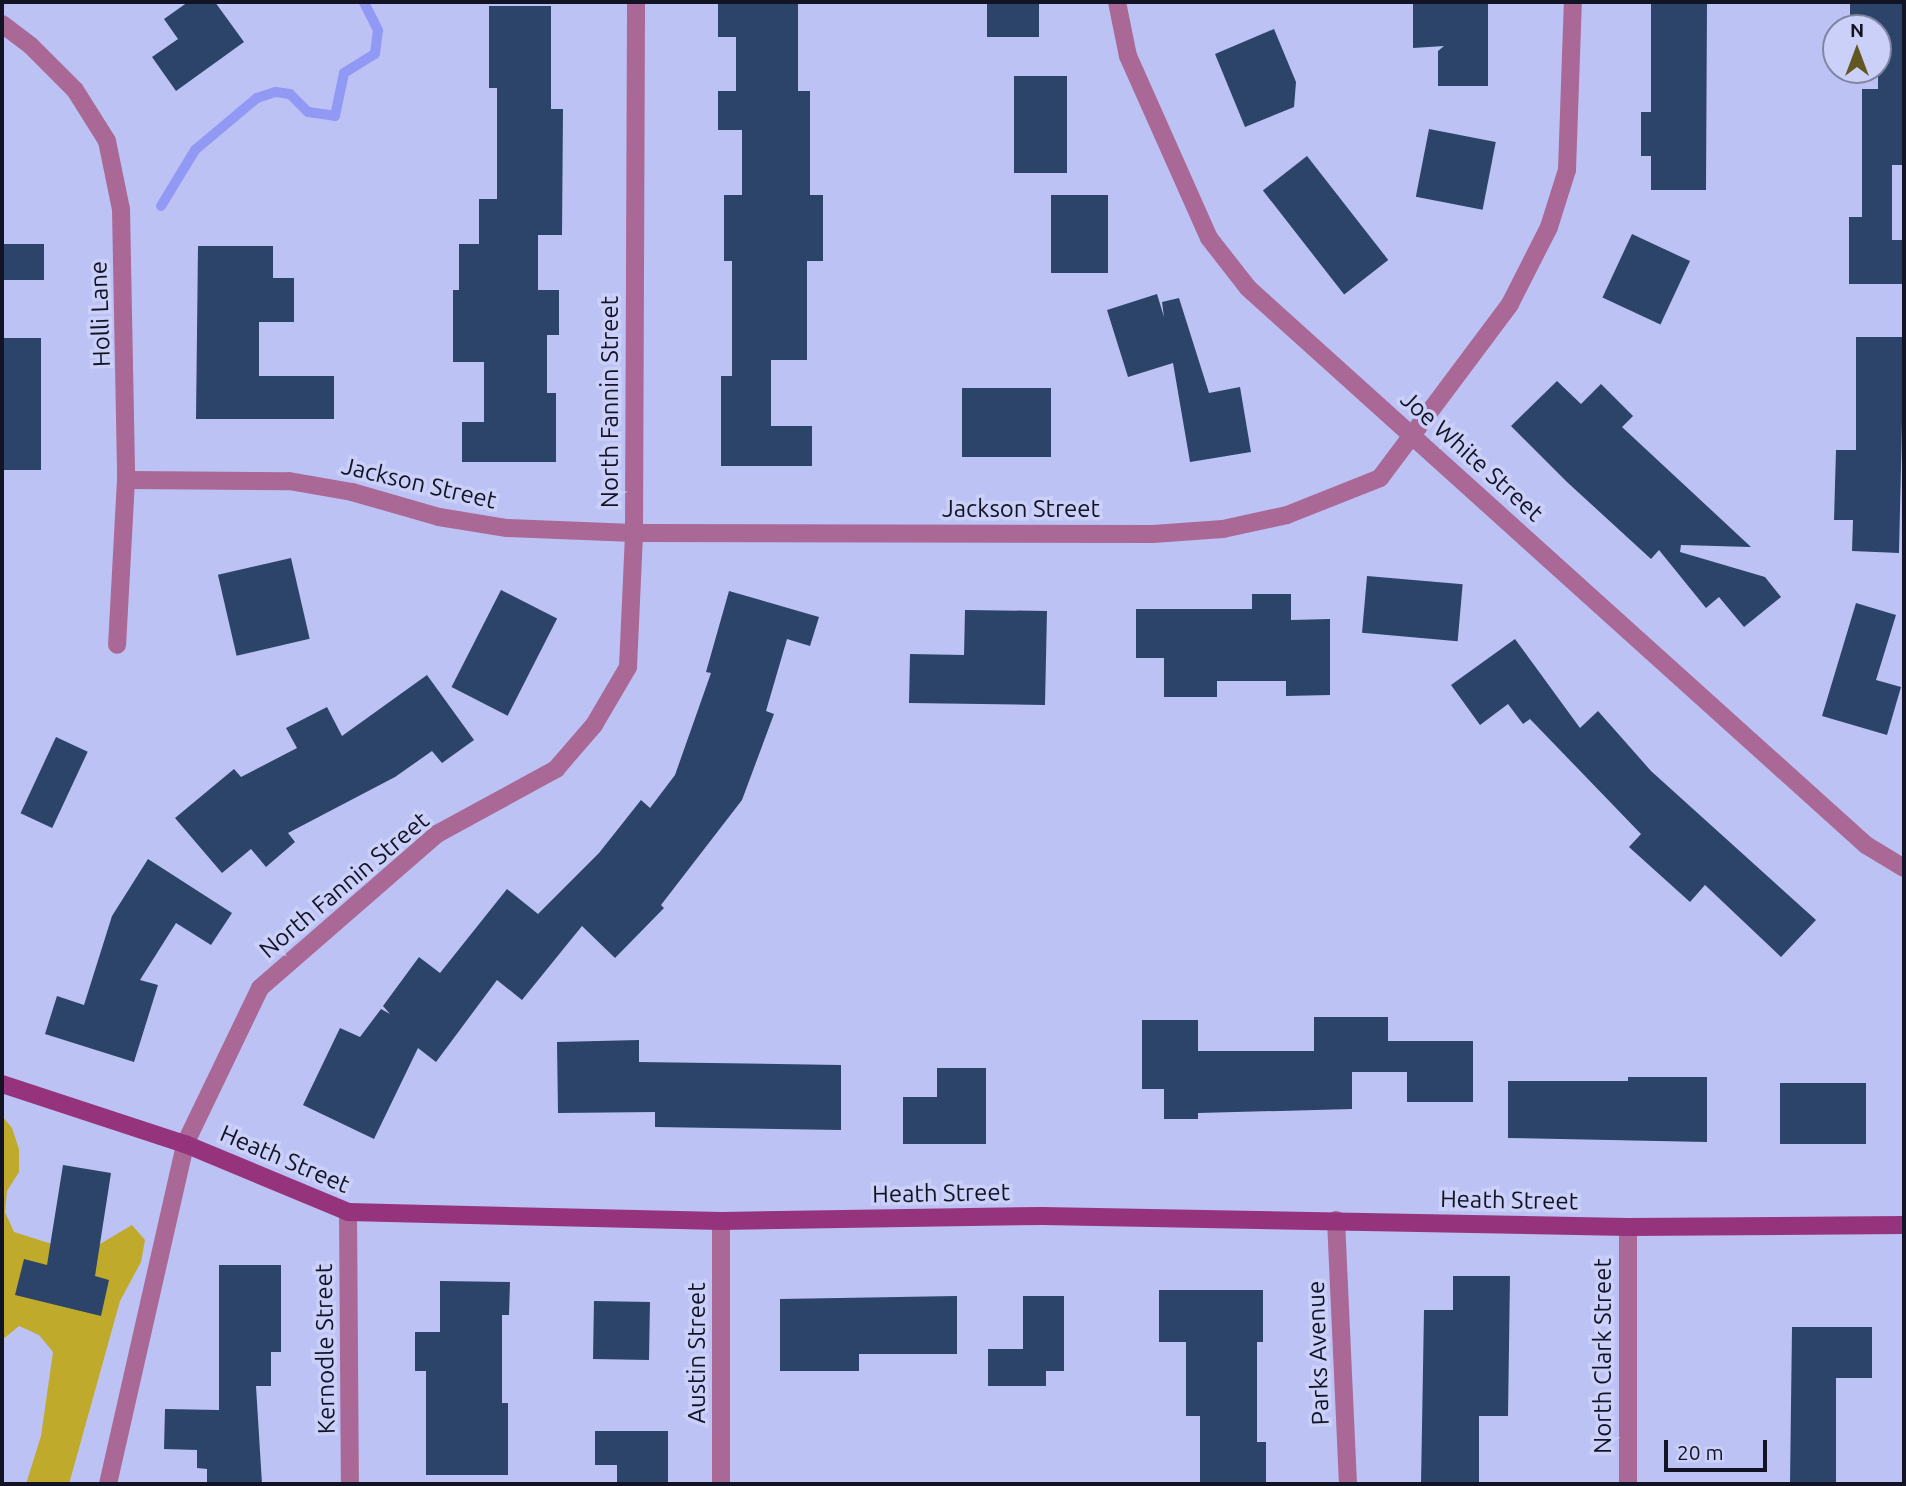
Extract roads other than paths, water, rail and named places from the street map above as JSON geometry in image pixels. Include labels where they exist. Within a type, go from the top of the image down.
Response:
[{"type":"street","name":"North Fannin Street","points":[[108,1484],[185,1144],[260,988],[437,834],[556,769],[594,725],[628,667],[634,533],[636,2]]},
{"type":"street","name":"Joe White Street","points":[[1117,2],[1128,56],[1209,239],[1225,262],[1282,323],[1414,436],[1866,845],[1904,868]]},
{"type":"street","name":"Jackson Street","points":[[126,480],[289,481],[480,524],[634,533],[1153,534],[1223,529],[1287,515],[1380,478],[1510,304],[1549,227],[1567,170],[1573,2]]},
{"type":"street","name":"Holli Lane","points":[[2,24],[31,46],[75,90],[107,141],[121,209],[126,480],[117,645]]},
{"type":"street","name":"Heath Street","points":[[2,1084],[185,1144],[348,1212],[721,1222],[1044,1216],[1628,1227],[1904,1226]]},
{"type":"street","name":"Kernodle Street","points":[[348,1212],[350,1484]]},
{"type":"street","name":"Parks Avenue","points":[[1336,1220],[1348,1484]]},
{"type":"street","name":"Austin Street","points":[[721,1222],[721,1484]]},
{"type":"street","name":"North Clark Street","points":[[1628,1227],[1628,1484]]},
{"type":"waterway","points":[[161,206],[195,150],[257,98],[276,92],[290,94],[308,112],[335,116],[344,73],[375,54],[378,30],[364,2]]}]
